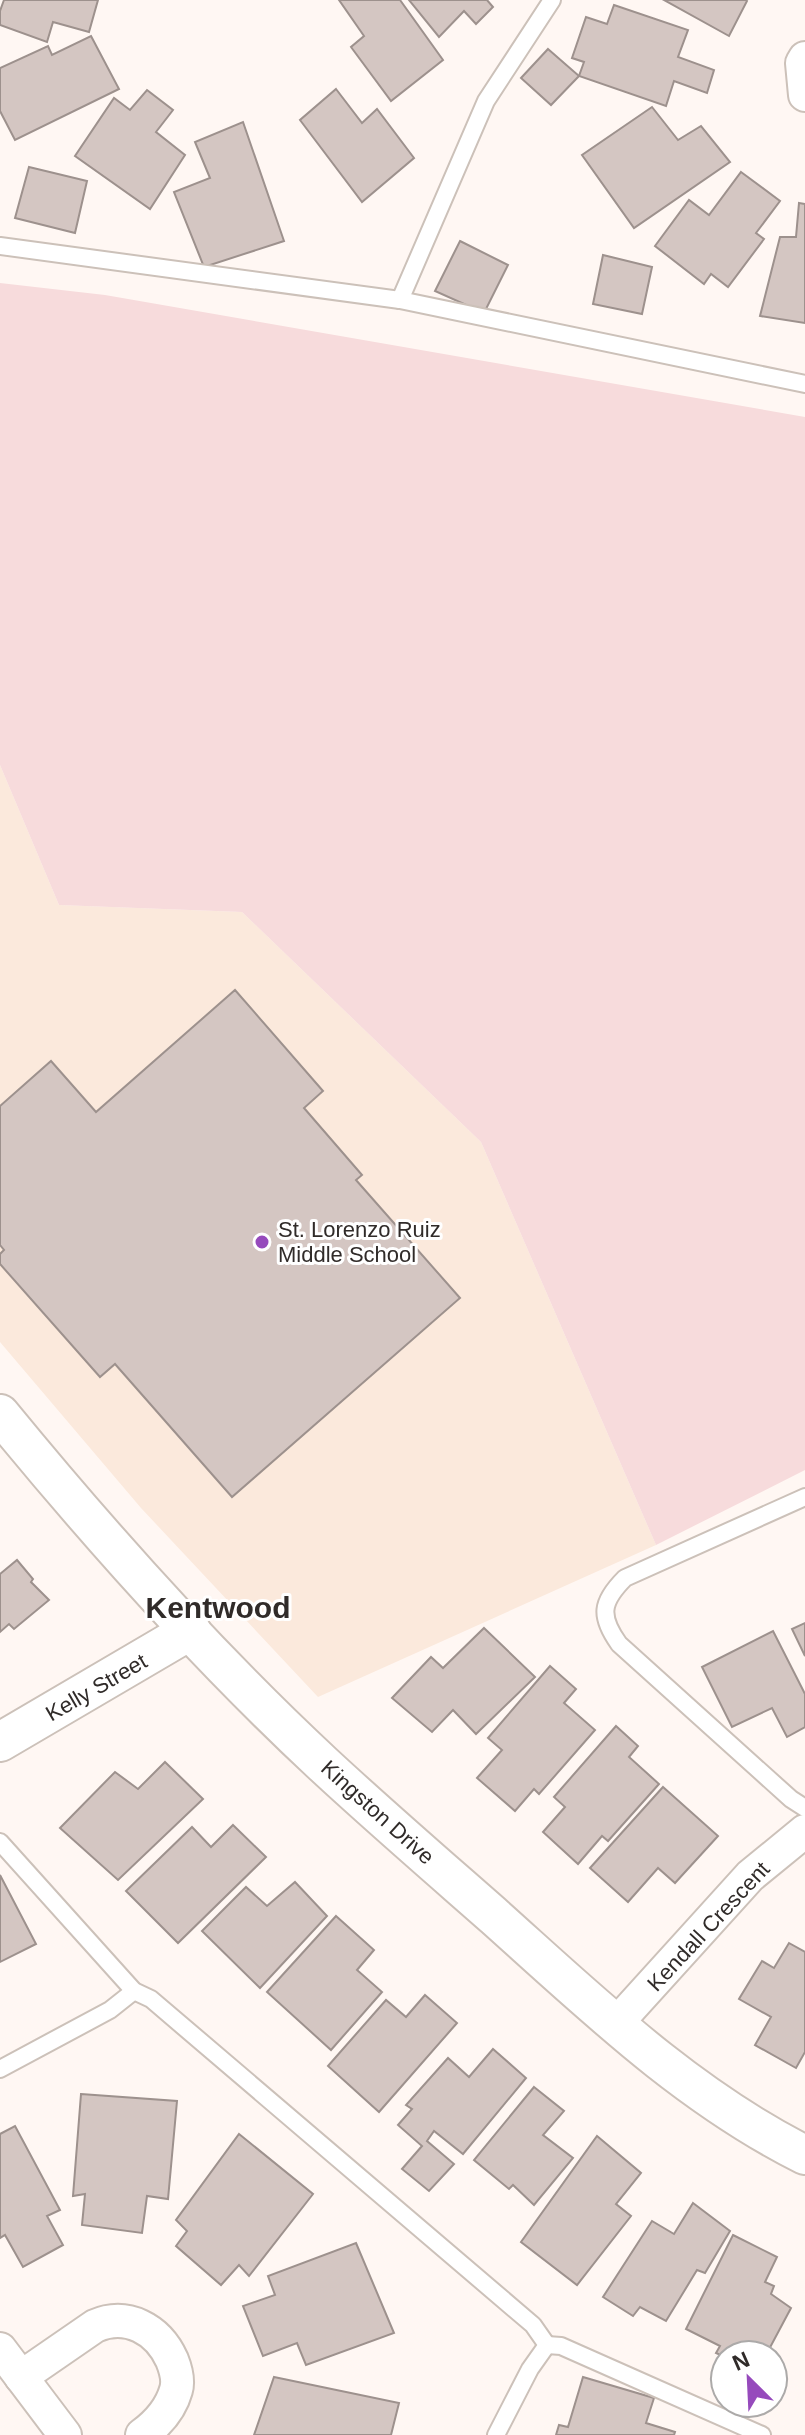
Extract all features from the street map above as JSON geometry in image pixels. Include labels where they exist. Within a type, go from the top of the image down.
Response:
[{"type":"street","points":[[805,58],[802,63],[805,95]]},
{"type":"street","name":"Kingston Drive","points":[[0,1414],[63,1491],[191,1630],[322,1763],[615,2025],[704,2094],[805,2155]]},
{"type":"street","name":"Kelly Street","points":[[0,1742],[191,1630]]},
{"type":"street","name":"Kendall Crescent","points":[[615,2025],[750,1876],[805,1831]]},
{"type":"street","points":[[21,2377],[105,2321],[136,2323],[155,2335],[168,2351],[177,2372],[177,2389],[167,2410],[142,2435]]},
{"type":"street","points":[[0,2349],[58,2433]]},
{"type":"lane","points":[[400,300],[486,101],[552,0]]},
{"type":"lane","points":[[0,246],[400,300],[805,384]]},
{"type":"lane","points":[[805,1497],[625,1578],[605,1603],[610,1631],[619,1644],[791,1799],[805,1808]]},
{"type":"lane","points":[[0,1842],[134,1991],[151,1999],[533,2325],[547,2345]]},
{"type":"lane","points":[[0,2069],[110,2010],[134,1991]]},
{"type":"lane","points":[[496,2435],[530,2369],[547,2345]]},
{"type":"lane","points":[[547,2345],[561,2346],[762,2435]]},
{"type":"shaded area","points":[[0,283],[105,295],[805,417],[805,1470],[656,1545],[481,1142],[242,912],[59,905],[0,765]]},
{"type":"shaded area","name":"St. Lorenzo Ruiz Middle School","points":[[0,765],[59,905],[242,912],[481,1142],[656,1545],[318,1697],[141,1508],[0,1342]]},
{"type":"building","points":[[4,0],[98,0],[89,32],[53,22],[47,42],[0,25]]},
{"type":"building","points":[[339,0],[400,0],[443,60],[391,101],[351,47],[364,36]]},
{"type":"building","points":[[409,0],[487,0],[493,7],[476,24],[464,11],[439,37]]},
{"type":"building","points":[[664,0],[746,0],[747,1],[729,36]]},
{"type":"building","points":[[614,5],[688,30],[678,57],[714,70],[707,93],[674,81],[666,106],[579,76],[584,62],[572,58],[586,17],[607,24]]},
{"type":"building","points":[[91,36],[119,89],[15,140],[0,111],[0,68],[48,46],[52,55]]},
{"type":"building","points":[[548,49],[579,76],[551,105],[521,78]]},
{"type":"building","points":[[336,89],[362,123],[377,109],[414,158],[362,202],[300,120]]},
{"type":"building","points":[[147,90],[173,110],[156,132],[185,155],[150,209],[75,156],[114,98],[130,110]]},
{"type":"building","points":[[652,107],[678,140],[701,126],[730,162],[634,228],[582,155]]},
{"type":"building","points":[[243,122],[284,241],[204,267],[174,192],[210,178],[195,142]]},
{"type":"building","points":[[29,167],[87,181],[75,233],[15,218]]},
{"type":"building","points":[[741,172],[780,201],[756,233],[764,239],[728,287],[711,274],[704,284],[655,246],[689,200],[709,215]]},
{"type":"building","points":[[799,203],[805,204],[805,323],[760,316],[780,237],[796,237]]},
{"type":"building","points":[[460,241],[508,265],[484,313],[435,291]]},
{"type":"building","points":[[603,255],[652,267],[642,314],[593,304]]},
{"type":"building","points":[[235,990],[323,1091],[304,1108],[362,1175],[356,1180],[460,1298],[232,1497],[115,1364],[100,1377],[0,1264],[0,1254],[4,1250],[0,1245],[0,1106],[51,1061],[96,1112]]},
{"type":"building","points":[[17,1560],[33,1579],[31,1582],[49,1600],[14,1629],[9,1624],[0,1632],[0,1574]]},
{"type":"building","points":[[805,1623],[805,1656],[792,1629]]},
{"type":"building","points":[[484,1628],[535,1677],[476,1734],[453,1710],[432,1732],[392,1698],[431,1657],[443,1668]]},
{"type":"building","points":[[773,1631],[805,1694],[805,1727],[787,1737],[772,1708],[732,1727],[702,1667]]},
{"type":"building","points":[[550,1666],[576,1689],[564,1703],[595,1730],[539,1794],[534,1789],[515,1811],[477,1778],[502,1750],[488,1738]]},
{"type":"building","points":[[616,1726],[638,1746],[629,1757],[659,1784],[608,1841],[602,1836],[578,1864],[543,1832],[565,1807],[554,1797]]},
{"type":"building","points":[[165,1762],[203,1799],[118,1880],[60,1828],[115,1772],[138,1789]]},
{"type":"building","points":[[663,1787],[718,1836],[675,1883],[658,1868],[628,1902],[590,1868]]},
{"type":"building","points":[[233,1825],[266,1857],[178,1943],[126,1891],[192,1827],[211,1847]]},
{"type":"building","points":[[0,1875],[36,1944],[0,1962]]},
{"type":"building","points":[[295,1882],[327,1916],[260,1988],[202,1931],[246,1887],[267,1906]]},
{"type":"building","points":[[336,1916],[374,1950],[357,1970],[382,1992],[331,2050],[267,1992]]},
{"type":"building","points":[[789,1943],[805,1952],[805,2052],[796,2068],[755,2045],[771,2017],[739,1999],[762,1961],[774,1968]]},
{"type":"building","points":[[425,1995],[457,2023],[379,2112],[328,2066],[386,2000],[406,2017]]},
{"type":"building","points":[[493,2049],[526,2078],[463,2154],[434,2131],[427,2141],[454,2164],[429,2191],[402,2169],[422,2146],[398,2125],[412,2109],[406,2105],[448,2058],[469,2077]]},
{"type":"building","points":[[534,2087],[564,2111],[543,2135],[573,2158],[534,2205],[513,2185],[509,2189],[474,2160]]},
{"type":"building","points":[[81,2094],[177,2101],[168,2199],[147,2196],[142,2233],[82,2225],[85,2194],[73,2196]]},
{"type":"building","points":[[15,2126],[60,2210],[47,2216],[63,2245],[23,2267],[5,2235],[0,2238],[0,2134]]},
{"type":"building","points":[[239,2134],[313,2194],[249,2276],[239,2265],[221,2285],[176,2246],[187,2231],[176,2220]]},
{"type":"building","points":[[597,2136],[641,2173],[616,2204],[631,2216],[577,2285],[521,2242]]},
{"type":"building","points":[[693,2203],[730,2231],[705,2273],[697,2270],[666,2321],[640,2307],[633,2316],[603,2297],[652,2221],[674,2234]]},
{"type":"building","points":[[733,2235],[777,2257],[765,2282],[774,2286],[771,2294],[791,2308],[775,2339],[709,2340],[686,2329]]},
{"type":"building","points":[[356,2243],[394,2333],[306,2365],[297,2343],[263,2356],[243,2306],[275,2295],[268,2276]]},
{"type":"building","points":[[274,2377],[399,2403],[391,2435],[254,2435]]},
{"type":"building","points":[[583,2377],[654,2398],[646,2423],[675,2432],[674,2435],[556,2435],[559,2425],[568,2427]]},
{"type":"place","name":"St. Lorenzo Ruiz Middle School","points":[[262,1242]]},
{"type":"district","name":"Kentwood","points":[[218,1608]]}]
